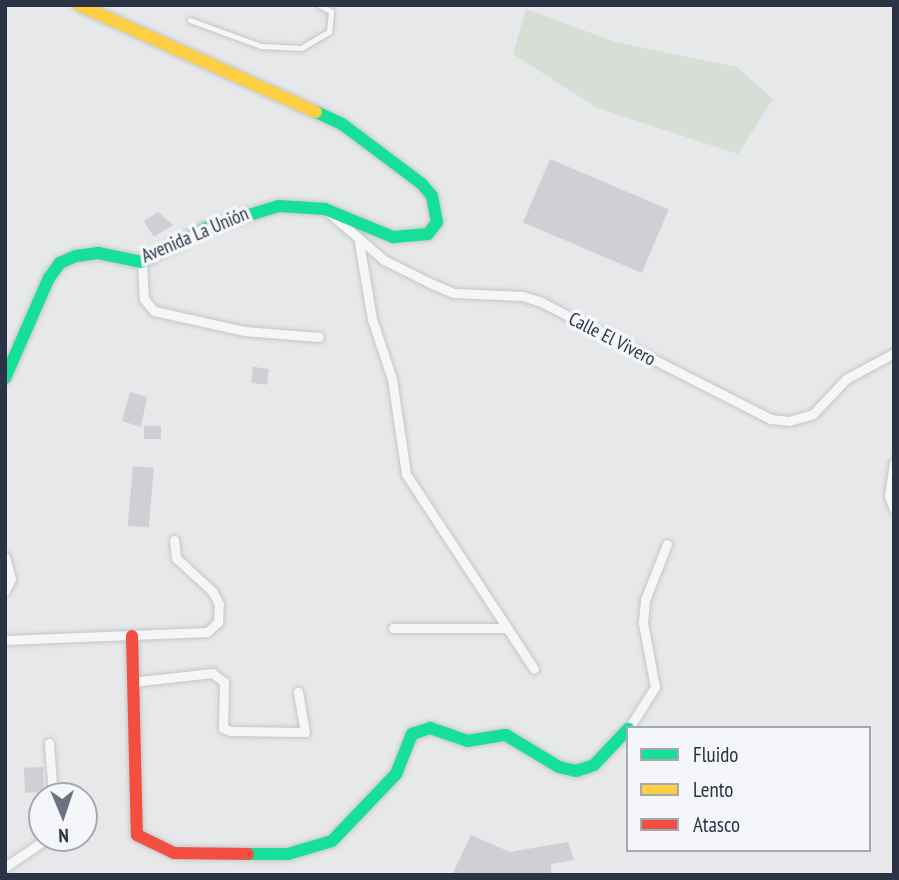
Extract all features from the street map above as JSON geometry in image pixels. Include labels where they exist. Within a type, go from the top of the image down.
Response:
[{"type":"street","name":"Avenida La Unión","points":[[5,378],[48,278],[60,263],[98,253],[142,262],[256,210],[325,209],[393,237],[421,236],[437,222],[432,196],[422,184],[342,124],[79,5]]},
{"type":"street","name":"Calle El Vivero","points":[[325,209],[359,242],[384,261],[454,293],[523,296],[541,302],[771,419],[789,421],[813,414],[846,379],[894,353]]},
{"type":"street","points":[[359,242],[372,319],[392,379],[406,474],[534,669]]},
{"type":"street","points":[[142,262],[144,299],[154,311],[244,331],[319,337]]},
{"type":"street","points":[[893,508],[894,463]]},
{"type":"street","points":[[5,640],[207,632],[218,622],[213,592],[183,568],[174,540]]},
{"type":"street","points":[[629,726],[655,687],[643,623],[645,600],[667,544]]},
{"type":"street","points":[[5,557],[11,579],[5,591]]},
{"type":"street","points":[[393,628],[505,628]]},
{"type":"street","points":[[132,636],[136,835],[151,845],[196,856],[288,854],[332,841],[389,783],[412,734],[430,729],[467,741],[506,735],[526,742],[559,767],[576,771],[594,765],[626,730]]},
{"type":"street","points":[[132,682],[212,673],[224,682],[223,728],[230,732],[305,732],[298,692]]},
{"type":"street","points":[[49,743],[52,782]]},
{"type":"street","points":[[5,867],[28,851]]},
{"type":"lane","points":[[190,20],[261,46],[300,48],[329,32],[331,12],[318,5]]},
{"type":"shaded area","points":[[526,9],[615,42],[737,67],[773,99],[738,154],[597,108],[513,54]]},
{"type":"building","points":[[550,159],[669,209],[642,273],[523,223]]},
{"type":"building","points":[[158,212],[173,225],[154,237],[144,221]]},
{"type":"building","points":[[253,367],[269,369],[267,385],[251,383]]},
{"type":"building","points":[[130,392],[147,397],[141,427],[122,421]]},
{"type":"building","points":[[144,426],[161,426],[161,439],[144,439]]},
{"type":"building","points":[[133,466],[154,468],[149,528],[128,526]]},
{"type":"building","points":[[43,767],[44,782],[28,782],[28,793],[25,793],[24,768]]},
{"type":"building","points":[[471,835],[510,852],[568,842],[574,860],[551,864],[551,875],[452,875]]},
{"type":"traffic: fast","points":[[5,378],[49,278],[60,263],[76,256],[98,253],[142,262],[206,228],[279,206],[325,209],[393,237],[428,234],[437,222],[432,196],[422,184],[342,124],[316,112]]},
{"type":"traffic: fast","points":[[248,854],[288,854],[332,841],[396,774],[412,734],[430,728],[467,741],[506,735],[559,767],[576,771],[594,765],[626,731]]},
{"type":"traffic: slow","points":[[79,5],[316,112]]},
{"type":"traffic: jam","points":[[132,636],[137,835],[174,853],[248,854]]}]
